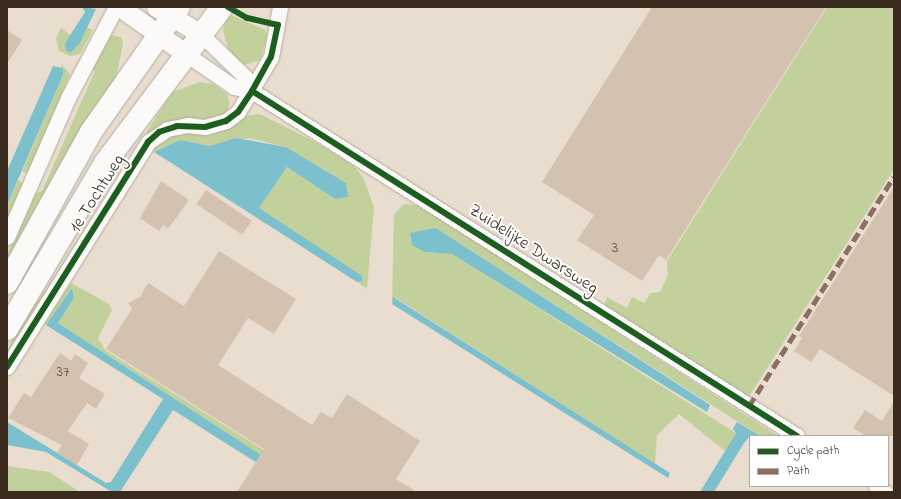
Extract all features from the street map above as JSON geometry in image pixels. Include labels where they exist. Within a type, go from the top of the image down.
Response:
[{"type":"main road","name":"1e Tochtweg","points":[[7,330],[105,163],[222,7]]},
{"type":"main road","name":"1e Tochtweg","points":[[7,283],[91,132],[158,34],[169,10]]},
{"type":"street","points":[[7,237],[69,96],[116,7]]},
{"type":"street","name":"Zuidelijke Dwarsweg","points":[[120,7],[234,87],[252,91],[795,435]]},
{"type":"street","name":"1e Tochtweg","points":[[7,367],[148,142],[177,126],[205,128],[226,121],[238,112],[252,91],[271,57],[280,7]]},
{"type":"street","name":"Zuidelijke Dwarsweg","points":[[169,10],[201,34],[245,77],[252,91]]},
{"type":"green space","points":[[827,7],[894,7],[894,169],[748,398],[604,306],[607,297],[627,308],[632,297],[644,303],[651,293],[660,292],[668,275],[667,261]]},
{"type":"green space","points":[[229,14],[265,30],[268,35],[260,60],[244,65],[229,53],[223,30]]},
{"type":"green space","points":[[61,28],[70,35],[65,43],[88,28],[93,30],[80,54],[70,56],[59,51],[56,38]]},
{"type":"green space","points":[[111,35],[121,37],[123,44],[116,78],[36,207],[7,264],[7,254],[34,194],[42,191],[95,71],[92,69]]},
{"type":"green space","points":[[61,64],[70,74],[30,172],[22,172],[63,75]]},
{"type":"green space","points":[[200,82],[213,84],[227,94],[230,103],[226,114],[210,121],[173,120],[148,134],[7,353],[14,332],[47,288],[172,92]]},
{"type":"green space","points":[[260,114],[319,144],[354,166],[364,179],[374,208],[367,289],[258,208],[287,167],[335,199],[347,197],[346,183],[286,147],[250,138],[210,146],[180,140],[154,152],[151,149],[160,139],[182,131],[219,132],[244,116]]},
{"type":"green space","points":[[18,180],[25,185],[7,226],[7,205]]},
{"type":"green space","points":[[404,204],[416,205],[436,216],[776,435],[758,435],[436,228],[410,238],[425,252],[452,254],[736,433],[725,451],[679,414],[657,435],[655,464],[396,298],[392,304],[394,214]]},
{"type":"green space","points":[[71,283],[109,304],[112,310],[98,338],[105,350],[330,492],[318,492],[58,323],[74,298],[72,288],[46,325],[42,323]]},
{"type":"green space","points":[[7,466],[49,472],[80,492],[7,492]]},
{"type":"water","points":[[82,7],[96,9],[80,43],[71,52],[66,51],[65,43],[85,12]]},
{"type":"water","points":[[53,66],[63,68],[63,75],[7,205],[7,171]]},
{"type":"water","points":[[236,138],[286,147],[346,183],[348,197],[335,199],[287,167],[259,208],[362,276],[362,281],[357,282],[154,152],[180,140],[210,146]]},
{"type":"water","points":[[436,228],[710,405],[707,412],[452,254],[425,252],[412,245],[410,233]]},
{"type":"water","points":[[72,288],[74,298],[58,323],[318,492],[303,492],[173,410],[120,492],[112,492],[46,452],[7,445],[7,422],[106,483],[111,482],[163,399],[46,325]]},
{"type":"water","points":[[393,297],[670,473],[668,478],[392,304]]},
{"type":"water","points":[[737,422],[758,435],[749,435],[714,492],[700,492],[736,433],[733,429]]},
{"type":"building","points":[[652,7],[826,7],[666,260],[659,255],[642,281],[577,240],[594,215],[542,182]]},
{"type":"building","points":[[7,30],[22,40],[7,64]]},
{"type":"building","points":[[161,181],[189,200],[168,229],[163,225],[159,231],[140,218]]},
{"type":"building","points":[[894,187],[894,396],[820,349],[811,362],[794,351],[802,338],[799,336]]},
{"type":"building","points":[[206,190],[252,221],[242,235],[196,204]]},
{"type":"building","points":[[219,251],[296,299],[274,334],[248,318],[218,365],[312,425],[321,412],[332,418],[347,394],[420,441],[396,479],[417,492],[237,492],[264,449],[106,349],[132,309],[128,303],[140,297],[148,283],[184,306]]},
{"type":"building","points":[[60,353],[71,361],[75,354],[88,363],[79,378],[105,394],[96,409],[87,403],[68,431],[89,444],[77,465],[57,453],[62,445],[8,418],[24,393],[31,397]]},
{"type":"building","points":[[894,401],[894,436],[864,435],[853,428],[865,410],[882,421]]},
{"type":"marked path","points":[[749,406],[894,177]]},
{"type":"cycle path","points":[[7,367],[148,142],[159,132],[177,126],[205,127],[226,121],[238,112],[252,91],[271,57],[278,25],[247,18],[228,7]]},
{"type":"cycle path","points":[[252,91],[795,435]]}]
